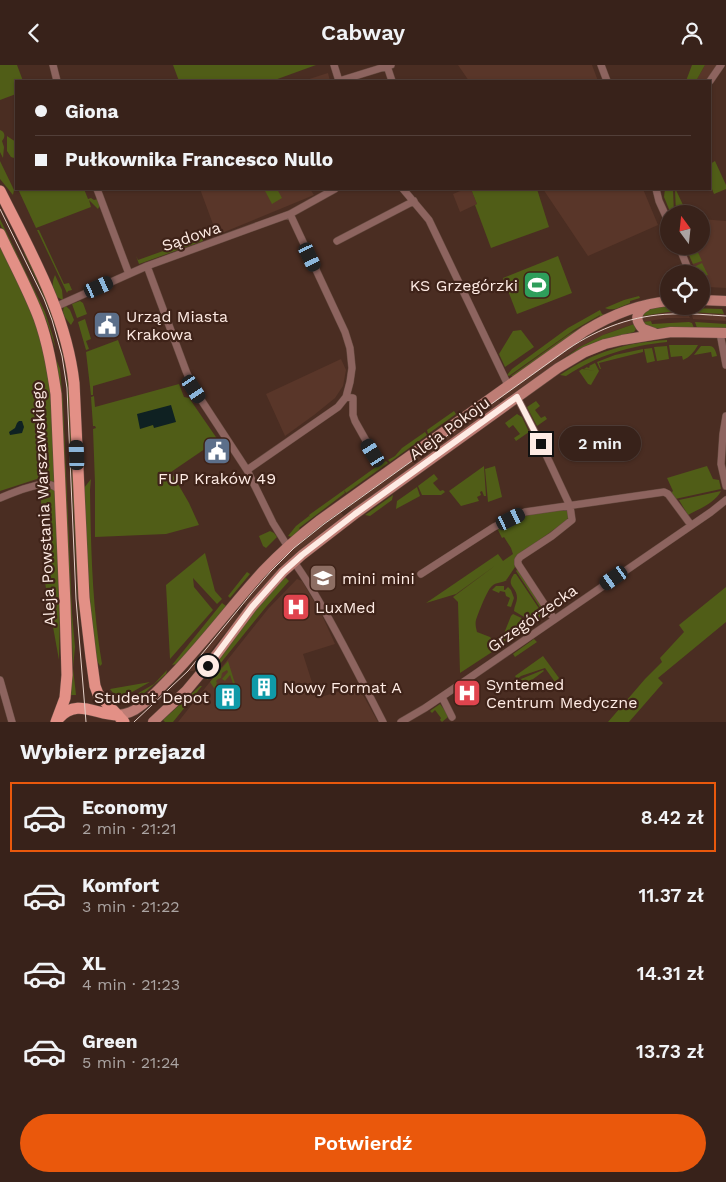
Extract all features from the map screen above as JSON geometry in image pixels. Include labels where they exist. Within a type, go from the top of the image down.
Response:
[{"type":"main road","points":[[0,191],[55,307],[66,340],[73,377],[87,633],[94,680],[100,696],[121,719]]},
{"type":"main road","name":"Aleja Powstania Warszawskiego","points":[[0,234],[34,307],[46,342],[56,394],[67,675],[65,698],[56,722]]},
{"type":"main road","points":[[710,300],[726,301]]},
{"type":"main road","name":"Aleja Pokoju","points":[[121,719],[143,705],[189,659],[264,570],[312,526],[592,326],[626,310],[660,302]]},
{"type":"main road","points":[[654,303],[641,309],[638,318],[643,329],[660,333]]},
{"type":"main road","name":"Aleja Pokoju","points":[[153,722],[192,685],[252,607],[273,583],[312,546],[558,368],[585,352],[616,341],[670,332],[723,333]]},
{"type":"main road","points":[[336,509],[342,507],[347,510],[346,521]]},
{"type":"main road","points":[[240,597],[241,609],[246,610],[252,607]]},
{"type":"main road","points":[[56,722],[67,711],[79,708],[121,719]]},
{"type":"street","points":[[53,65],[57,80]]},
{"type":"street","points":[[334,65],[339,80]]},
{"type":"street","points":[[601,65],[607,80]]},
{"type":"street","points":[[711,80],[721,65]]},
{"type":"street","points":[[346,80],[359,78],[389,66],[392,80]]},
{"type":"street","points":[[97,190],[129,273]]},
{"type":"street","name":"Sądowa","points":[[55,307],[129,273],[290,214],[333,190]]},
{"type":"street","points":[[404,190],[429,220],[508,385]]},
{"type":"street","points":[[656,190],[661,205]]},
{"type":"street","points":[[337,241],[414,201]]},
{"type":"street","points":[[247,470],[338,407],[346,397],[350,382],[352,368],[348,340],[290,214]]},
{"type":"street","points":[[147,266],[191,382],[247,470],[273,523],[288,547]]},
{"type":"street","points":[[723,333],[726,365]]},
{"type":"street","points":[[346,397],[353,398],[355,421],[373,453]]},
{"type":"street","points":[[517,397],[570,505],[572,520],[518,560],[518,563],[554,619]]},
{"type":"street","points":[[726,416],[721,464],[726,486]]},
{"type":"street","points":[[0,498],[46,484],[53,485],[61,491]]},
{"type":"street","points":[[421,574],[494,527],[525,512],[664,492],[668,494],[691,525]]},
{"type":"street","name":"Grzegórzecka","points":[[401,722],[442,697],[726,499]]},
{"type":"street","points":[[294,562],[328,617],[384,722]]},
{"type":"street","points":[[0,680],[12,722]]},
{"type":"street","points":[[442,697],[452,717]]},
{"type":"shaded area","points":[[458,65],[592,65],[598,80],[468,80]]},
{"type":"shaded area","points":[[705,65],[717,65],[708,80],[697,80]]},
{"type":"shaded area","points":[[328,73],[330,80],[306,80]]},
{"type":"shaded area","points":[[200,190],[311,190],[314,195],[217,235]]},
{"type":"shaded area","points":[[463,190],[471,190],[477,204],[460,212],[453,194]]},
{"type":"shaded area","points":[[544,190],[643,190],[658,225],[588,256]]},
{"type":"shaded area","points":[[710,220],[726,221],[726,288],[710,287],[710,265],[693,265],[689,255],[710,255]]},
{"type":"shaded area","points":[[660,313],[660,315],[688,315],[690,318],[668,318],[643,322],[642,316]]},
{"type":"shaded area","points":[[710,313],[724,314],[726,321],[693,319],[692,315],[710,315]]},
{"type":"shaded area","points":[[633,318],[634,324],[589,342],[573,351],[505,400],[501,396],[579,340],[603,328]]},
{"type":"shaded area","points":[[341,359],[346,370],[343,386],[335,398],[285,436],[266,394]]},
{"type":"shaded area","points":[[497,398],[501,403],[352,510],[348,505]]},
{"type":"shaded area","points":[[171,405],[176,422],[154,428],[153,425],[140,429],[137,414]]},
{"type":"shaded area","points":[[19,421],[22,421],[24,427],[22,433],[10,435],[9,432],[15,428]]},
{"type":"shaded area","points":[[340,511],[344,516],[307,544],[281,567],[277,563],[306,536]]},
{"type":"shaded area","points":[[274,567],[278,571],[246,606],[242,602]]},
{"type":"shaded area","points":[[297,579],[302,581],[321,613],[335,644],[303,654],[317,698],[358,686],[378,722],[178,722],[268,609]]},
{"type":"shaded area","points":[[235,611],[240,615],[195,670],[190,671],[192,664]]},
{"type":"green space","points":[[0,65],[17,65],[23,80],[15,80],[15,94],[0,100]]},
{"type":"green space","points":[[173,65],[316,65],[275,80],[179,80]]},
{"type":"green space","points":[[692,65],[705,65],[697,80],[686,80]]},
{"type":"green space","points":[[0,130],[4,135],[2,141],[4,147],[3,158],[0,152]]},
{"type":"green space","points":[[7,136],[15,141],[15,162],[7,151]]},
{"type":"green space","points":[[0,161],[14,190],[13,195],[0,179]]},
{"type":"green space","points":[[715,161],[726,185],[726,189],[714,194],[711,186],[711,163]]},
{"type":"green space","points":[[18,190],[84,190],[88,199],[98,199],[100,205],[98,209],[89,200],[91,207],[36,228]]},
{"type":"green space","points":[[265,190],[278,190],[282,198],[272,204]]},
{"type":"green space","points":[[471,190],[537,190],[549,227],[491,248],[475,205],[477,204]]},
{"type":"green space","points":[[665,190],[673,190],[674,205],[667,205],[664,197]]},
{"type":"green space","points":[[676,190],[683,205],[676,205]]},
{"type":"green space","points":[[0,219],[45,312],[56,350],[41,308],[0,224]]},
{"type":"green space","points":[[37,230],[39,230],[64,284],[69,283],[72,290],[67,293]]},
{"type":"green space","points":[[202,237],[203,241],[139,264],[136,256],[138,260]]},
{"type":"green space","points":[[0,244],[36,325],[51,394],[60,603],[59,660],[44,577],[40,474],[40,478],[0,491]]},
{"type":"green space","points":[[24,251],[59,330],[68,374],[79,619],[67,374],[61,343],[52,316]]},
{"type":"green space","points":[[689,255],[699,255],[702,261],[693,264]]},
{"type":"green space","name":"KS Grzegórzki","points":[[558,256],[572,293],[517,314],[503,278]]},
{"type":"green space","points":[[55,275],[62,290],[63,300],[57,297],[54,289],[53,281]]},
{"type":"green space","points":[[639,296],[640,298],[618,308],[605,308],[624,300]]},
{"type":"green space","points":[[80,301],[83,303],[87,314],[77,318],[72,304]]},
{"type":"green space","points":[[65,305],[70,310],[74,320],[71,325],[63,313]]},
{"type":"green space","points":[[660,307],[660,313],[642,316],[647,310]]},
{"type":"green space","points":[[710,309],[722,309],[724,314],[710,313]]},
{"type":"green space","points":[[600,310],[602,314],[606,315],[514,376],[511,376],[568,335],[600,315],[574,330],[509,376],[507,375],[512,369],[568,328]]},
{"type":"green space","points":[[85,319],[91,339],[86,341],[89,349],[86,350],[78,322]]},
{"type":"green space","points":[[651,321],[652,324],[689,322],[692,323],[694,328],[651,329],[643,322]]},
{"type":"green space","points":[[695,322],[726,324],[726,328],[697,328]]},
{"type":"green space","points":[[634,324],[636,329],[634,332],[614,337],[505,400],[580,347],[603,335]]},
{"type":"green space","points":[[521,330],[534,347],[505,367],[499,354],[513,331]]},
{"type":"green space","points":[[118,340],[131,375],[93,386],[93,395],[91,395],[86,352]]},
{"type":"green space","points":[[667,340],[667,342],[640,346],[614,353],[590,362],[566,376],[560,375],[586,360],[611,350],[638,343]]},
{"type":"green space","points":[[669,345],[698,345],[692,354],[683,360],[682,356],[671,358]]},
{"type":"green space","points":[[667,346],[669,359],[657,361],[654,347]]},
{"type":"green space","points":[[701,346],[712,347],[715,349],[717,356],[712,357],[711,352],[694,355]]},
{"type":"green space","points":[[652,348],[655,361],[647,363],[644,349]]},
{"type":"green space","points":[[643,349],[643,352],[599,363],[601,369],[597,362],[615,355]]},
{"type":"green space","points":[[56,359],[60,369],[63,403],[75,647],[73,668],[76,695],[71,695],[73,665],[62,416]]},
{"type":"green space","points":[[595,363],[599,371],[591,385],[588,384],[579,371],[582,369],[596,371],[584,369]]},
{"type":"green space","points":[[179,384],[184,397],[189,398],[218,440],[171,472],[199,525],[166,534],[95,537],[93,429],[96,428],[93,426],[91,397],[94,396],[95,407]]},
{"type":"green space","points":[[536,401],[540,406],[535,410],[541,418],[545,416],[547,419],[537,426],[527,407]]},
{"type":"green space","points":[[454,411],[456,414],[428,434],[427,430]]},
{"type":"green space","points":[[517,414],[522,417],[529,432],[516,441],[514,438],[520,434],[513,425],[509,428],[505,423]]},
{"type":"green space","points":[[425,432],[427,435],[390,462],[388,460],[395,456],[402,448]]},
{"type":"green space","points":[[386,461],[388,463],[346,493],[344,490]]},
{"type":"green space","points":[[484,466],[486,496],[484,496],[482,491],[480,492],[481,495],[477,497],[479,501],[461,506],[449,491]]},
{"type":"green space","points":[[495,466],[502,497],[488,502],[485,469]]},
{"type":"green space","points":[[707,466],[713,479],[719,480],[721,489],[675,499],[671,493],[673,491],[667,478]]},
{"type":"green space","points":[[434,474],[438,479],[433,483],[440,491],[443,490],[445,492],[441,495],[422,495],[418,486]]},
{"type":"green space","points":[[91,479],[93,577],[96,621],[102,664],[100,666],[95,657],[92,629],[84,508],[84,488]]},
{"type":"green space","points":[[417,487],[420,496],[396,509],[397,501]]},
{"type":"green space","points":[[344,490],[345,493],[299,528],[301,531],[292,537],[288,536],[296,526],[310,517],[309,515]]},
{"type":"green space","points":[[721,491],[711,502],[688,515],[679,500]]},
{"type":"green space","points":[[393,495],[392,500],[370,516],[365,515]]},
{"type":"green space","points":[[563,508],[568,512],[566,521],[517,556],[514,562],[515,567],[507,580],[490,588],[476,620],[476,625],[477,632],[490,637],[493,641],[492,652],[460,673],[458,602],[453,597],[496,565],[456,594],[426,603],[498,554],[503,561],[513,554],[498,530],[500,527],[525,516]]},
{"type":"green space","points":[[270,531],[277,537],[266,548],[263,546],[259,536]]},
{"type":"green space","points":[[205,553],[215,591],[222,599],[217,604],[193,578],[194,587],[213,610],[170,659],[166,585]]},
{"type":"green space","points":[[518,569],[547,613],[545,615],[516,571]]},
{"type":"green space","points":[[247,572],[250,574],[230,598],[228,596]]},
{"type":"green space","points":[[514,574],[516,574],[544,616],[535,622],[514,611],[517,594],[511,582]]},
{"type":"green space","points":[[284,576],[289,581],[207,680],[207,673],[249,616]]},
{"type":"green space","points":[[496,586],[504,586],[504,590],[508,587],[511,590],[514,598],[511,607],[507,606],[510,598],[506,596],[505,592],[500,591],[499,593],[492,590]]},
{"type":"green space","points":[[726,587],[726,622],[658,678],[663,683],[629,722],[608,722],[662,662],[660,658],[684,632],[679,625]]},
{"type":"green space","points":[[236,594],[236,598],[188,653],[176,664],[172,665],[222,603],[226,606]]},
{"type":"green space","points":[[513,614],[532,623],[499,646],[497,642],[501,641]]},
{"type":"green space","points":[[534,639],[537,642],[515,657],[513,654]]},
{"type":"green space","points":[[543,656],[559,678],[555,682],[545,668],[517,679],[515,676]]},
{"type":"green space","points":[[228,661],[236,692],[230,675],[225,681],[222,679],[228,672],[227,670],[216,681],[217,685],[214,688],[210,682]]},
{"type":"green space","points":[[167,670],[166,674],[133,703],[130,698],[154,684]]},
{"type":"green space","points":[[543,670],[525,685],[521,679]]},
{"type":"green space","points":[[150,682],[125,696],[113,693],[110,689]]},
{"type":"green space","points":[[202,686],[173,722],[165,722],[163,720]]},
{"type":"green space","points":[[440,704],[448,717],[442,722],[435,710],[432,713],[430,711]]},
{"type":"tram line","points":[[0,209],[44,299],[62,356],[67,388],[76,599],[86,722]]},
{"type":"tram line","points":[[134,722],[188,671],[251,594],[294,548],[324,524],[568,349],[605,329],[644,317],[679,314],[726,316]]},
{"type":"place","name":"KS Grzegórzki","points":[[537,285]]},
{"type":"place","name":"Urząd Miasta Krakowa","points":[[107,325]]},
{"type":"place","name":"FUP Kraków 49","points":[[217,451]]},
{"type":"place","name":"mini mini","points":[[323,578]]},
{"type":"place","name":"LuxMed","points":[[296,607]]},
{"type":"place","name":"Nowy Format A","points":[[264,687]]},
{"type":"place","name":"Syntemed Centrum Medyczne","points":[[467,693]]},
{"type":"place","name":"Student Depot","points":[[228,697]]},
{"type":"route","points":[[208,666],[252,607],[283,572],[302,555],[329,533],[517,397],[541,444]]}]
